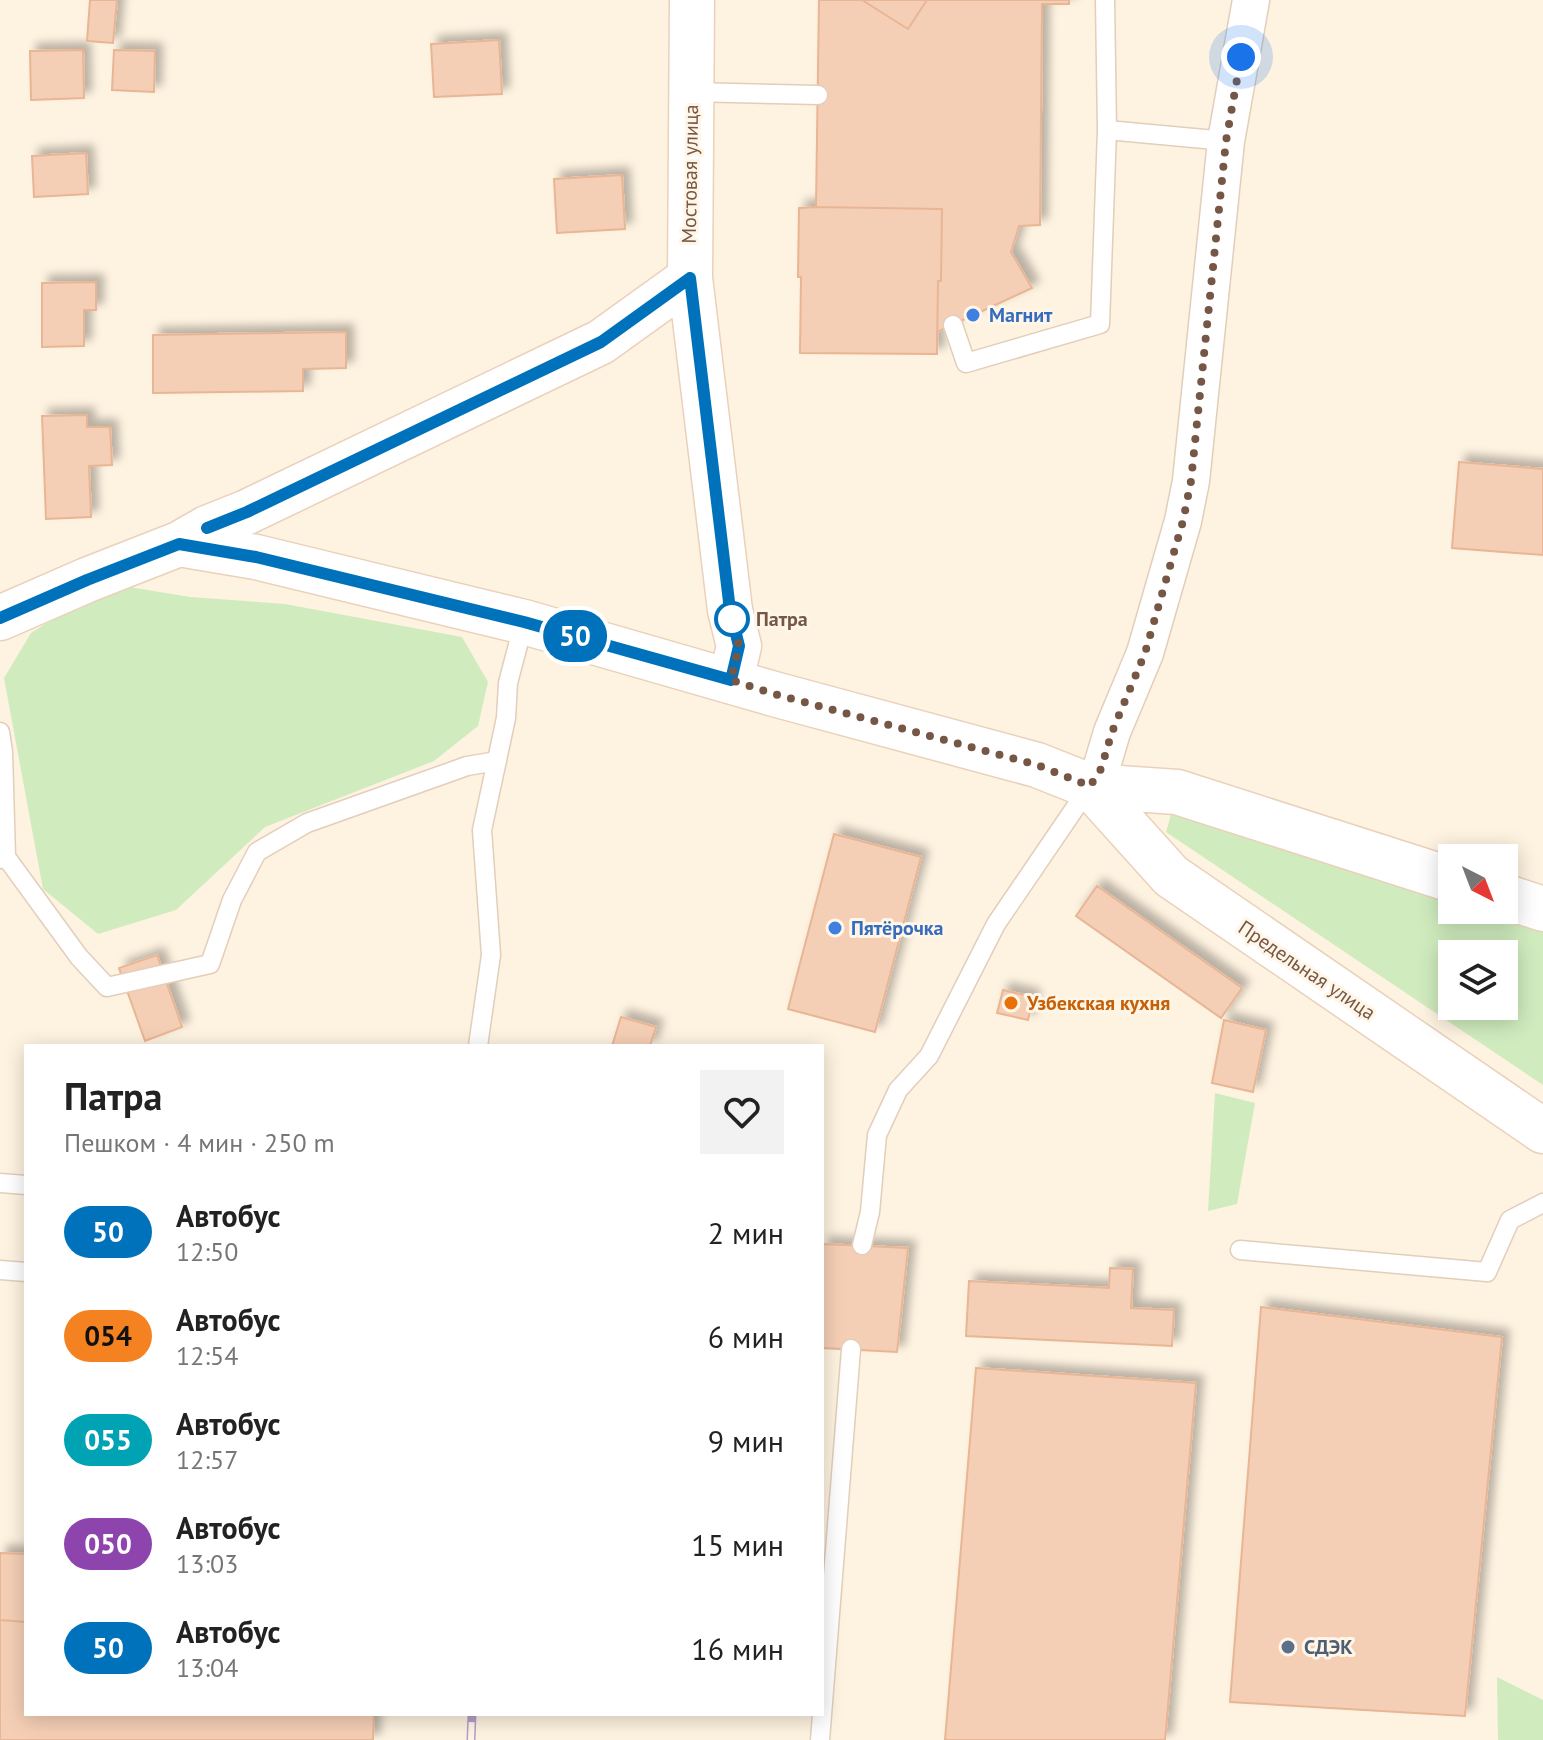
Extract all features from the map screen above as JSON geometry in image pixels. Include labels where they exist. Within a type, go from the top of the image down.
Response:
[{"type":"street","name":"Мостовая улица","points":[[692,0],[690,278],[730,610],[739,646],[731,680]]},
{"type":"street","points":[[1090,786],[1101,769],[1112,732],[1145,653],[1183,521],[1191,481],[1226,141],[1251,0]]},
{"type":"street","points":[[0,618],[179,544],[601,342],[690,278]]},
{"type":"street","name":"Предельная улица","points":[[179,544],[256,557],[524,622],[1037,765],[1090,786],[1177,792],[1438,876]]},
{"type":"street","name":"Предельная улица","points":[[1090,786],[1171,876],[1543,1131]]},
{"type":"street","points":[[1518,901],[1543,909]]},
{"type":"lane","points":[[953,325],[966,363],[1100,324],[1107,130],[1105,0]]},
{"type":"lane","points":[[691,92],[818,95]]},
{"type":"lane","points":[[1107,130],[1226,141]]},
{"type":"lane","points":[[478,1044],[491,955],[482,830],[506,718],[508,683],[524,622]]},
{"type":"lane","points":[[0,732],[3,752],[3,858],[79,957],[107,987],[210,964],[232,900],[257,852],[307,823],[467,766],[497,761]]},
{"type":"lane","points":[[862,1245],[870,1212],[877,1135],[898,1090],[929,1056],[996,924],[1090,786]]},
{"type":"lane","points":[[0,1183],[24,1185]]},
{"type":"lane","points":[[1240,1250],[1487,1272],[1510,1220],[1543,1203]]},
{"type":"lane","points":[[0,1270],[24,1272]]},
{"type":"lane","points":[[824,1690],[851,1349]]},
{"type":"lane","points":[[820,1740],[822,1716]]},
{"type":"green space","points":[[123,586],[190,597],[285,604],[462,637],[488,682],[478,726],[434,761],[265,827],[176,910],[98,934],[43,889],[4,678],[31,633],[72,607]]},
{"type":"green space","points":[[1173,808],[1438,895],[1438,924],[1518,922],[1543,930],[1543,1085],[1446,1020],[1518,1020],[1518,940],[1438,940],[1438,1015],[1166,832]]},
{"type":"green space","points":[[1215,1093],[1255,1103],[1237,1204],[1208,1211]]},
{"type":"green space","points":[[1497,1677],[1543,1700],[1543,1740],[1498,1740]]},
{"type":"building","points":[[90,0],[117,0],[113,43],[87,41]]},
{"type":"building","points":[[819,0],[862,0],[908,29],[927,0],[1069,0],[1069,4],[1042,4],[1040,225],[1019,226],[1011,252],[1032,288],[937,332],[937,354],[800,353],[799,208],[816,207]]},
{"type":"building","points":[[862,0],[927,0],[908,29]]},
{"type":"building","points":[[499,40],[502,94],[434,97],[431,44]]},
{"type":"building","points":[[83,50],[84,98],[31,100],[30,51]]},
{"type":"building","points":[[114,50],[155,51],[154,92],[112,90]]},
{"type":"building","points":[[86,153],[88,194],[34,197],[32,156]]},
{"type":"building","points":[[622,175],[625,229],[557,233],[554,179]]},
{"type":"building","points":[[799,208],[942,209],[937,354],[800,353]]},
{"type":"building","points":[[96,282],[96,310],[84,310],[84,346],[42,347],[42,283]]},
{"type":"building","points":[[346,332],[346,368],[303,369],[303,391],[153,393],[153,335]]},
{"type":"building","points":[[87,415],[87,427],[110,427],[112,465],[89,466],[91,517],[46,519],[42,416]]},
{"type":"building","points":[[1459,462],[1543,469],[1543,555],[1452,548]]},
{"type":"building","points":[[834,834],[921,857],[875,1032],[788,1009]]},
{"type":"building","points":[[1097,886],[1242,988],[1221,1018],[1076,916]]},
{"type":"building","points":[[157,955],[182,1027],[145,1041],[119,968]]},
{"type":"building","points":[[1003,990],[1033,997],[1028,1020],[997,1013]]},
{"type":"building","points":[[621,1017],[656,1027],[651,1044],[613,1044]]},
{"type":"building","points":[[1224,1020],[1266,1030],[1253,1092],[1212,1083]]},
{"type":"building","points":[[824,1244],[908,1248],[897,1352],[824,1348]]},
{"type":"building","points":[[1110,1268],[1133,1269],[1131,1308],[1174,1310],[1172,1346],[966,1336],[969,1281],[1109,1288]]},
{"type":"building","points":[[1261,1307],[1502,1337],[1465,1716],[1230,1702]]},
{"type":"building","points":[[976,1368],[1196,1383],[1165,1740],[945,1740]]},
{"type":"building","points":[[0,1553],[24,1554],[24,1622],[0,1620]]},
{"type":"building","points":[[0,1620],[24,1622],[24,1716],[374,1716],[373,1740],[0,1740]]},
{"type":"railway","points":[[471,1740],[472,1716]]},
{"type":"bus line","name":"50","points":[[0,618],[179,544],[331,574],[524,622],[731,680],[739,646],[730,610],[690,278],[601,342],[247,512],[207,528]]},
{"type":"place","name":"Магнит","points":[[973,315]]},
{"type":"place","name":"Патра","points":[[732,619]]},
{"type":"place","name":"Пятёрочка","points":[[835,928]]},
{"type":"place","name":"Узбекская кухня","points":[[1011,1003]]},
{"type":"place","name":"СДЭК","points":[[1288,1647]]},
{"type":"route","points":[[732,619],[730,610],[739,646],[731,680],[1037,765],[1090,786],[1101,769],[1112,732],[1145,653],[1183,521],[1191,481],[1226,141],[1241,57]]}]
